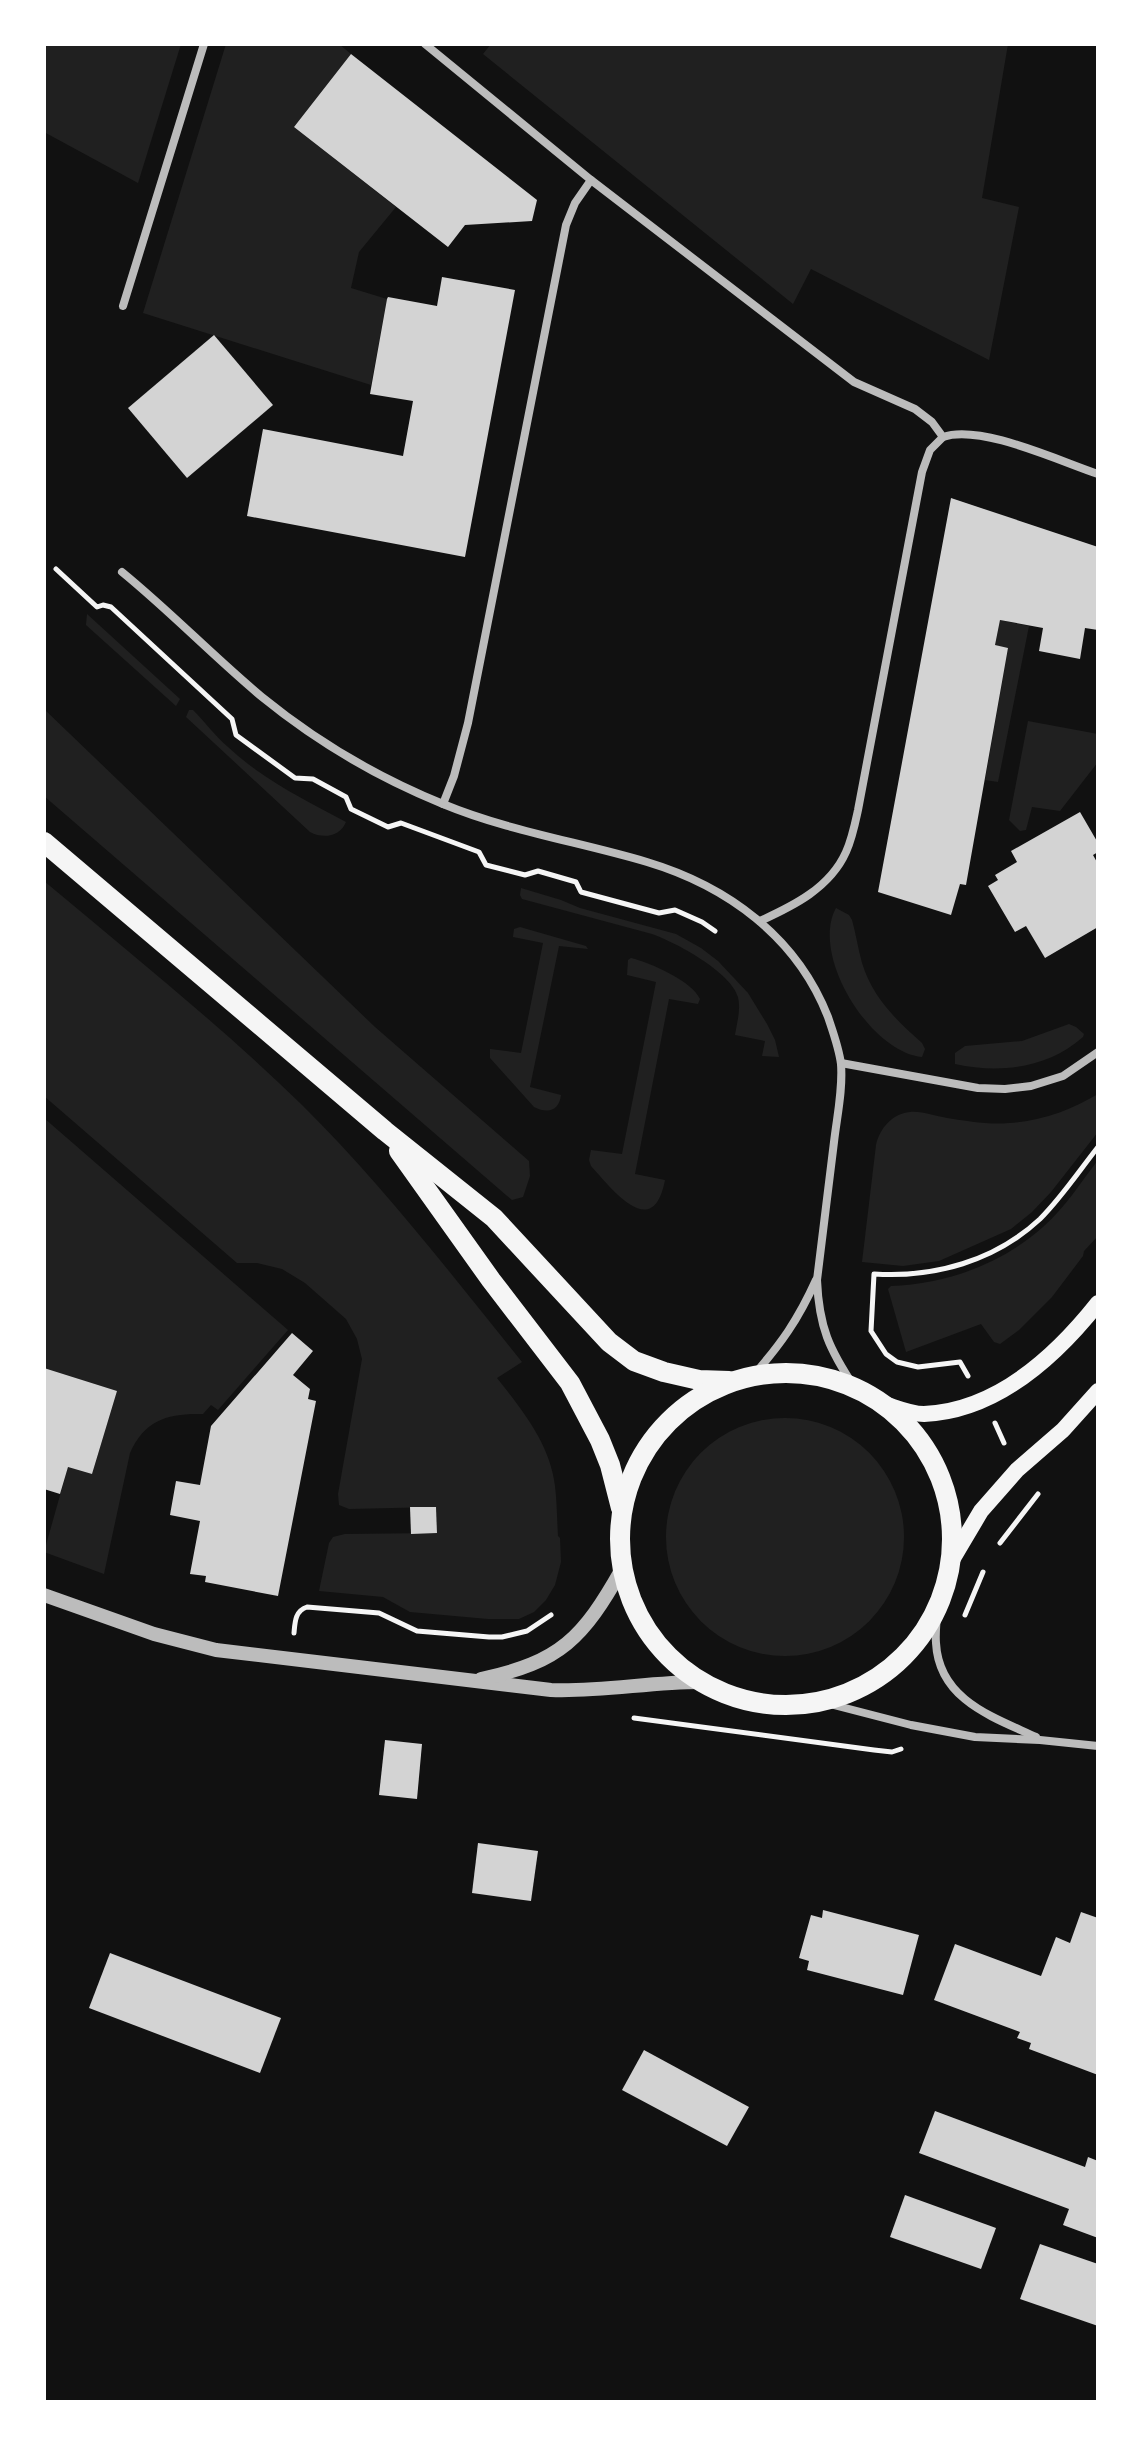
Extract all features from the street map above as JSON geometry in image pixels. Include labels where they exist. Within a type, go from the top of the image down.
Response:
[{"type":"main road","points":[[44,842],[385,1131],[494,1218],[609,1342],[634,1361],[699,1380],[744,1379],[778,1373],[830,1379],[855,1388],[905,1422],[924,1445],[948,1500],[953,1529],[952,1560],[946,1586],[937,1611],[921,1637],[901,1660],[850,1693],[822,1702],[790,1706],[759,1703],[729,1695],[700,1682],[672,1660],[649,1633],[632,1602],[622,1569],[622,1511],[638,1464],[656,1436],[679,1413],[706,1394],[744,1379]]},
{"type":"main road","points":[[385,1131],[491,1280],[570,1383],[600,1440],[622,1511]]},
{"type":"main road","points":[[881,1403],[922,1414],[983,1401],[1021,1379],[1073,1335],[1098,1303]]},
{"type":"main road","points":[[952,1560],[981,1511],[1017,1470],[1063,1430],[1098,1391]]},
{"type":"street","points":[[123,306],[204,44]]},
{"type":"street","points":[[425,44],[591,180],[854,382],[915,409],[932,422],[943,437]]},
{"type":"street","points":[[443,804],[468,723],[566,225],[575,203],[591,180]]},
{"type":"street","points":[[760,921],[793,906],[813,892],[832,874],[851,839],[922,472],[930,450],[943,437],[967,433],[992,437],[1098,474]]},
{"type":"street","points":[[122,572],[261,696],[306,730],[373,769],[443,804],[689,876],[727,896],[760,921],[799,964],[821,999],[841,1063],[840,1098],[817,1280],[818,1306],[830,1349],[855,1388]]},
{"type":"street","points":[[841,1063],[978,1088],[1005,1089],[1031,1086],[1063,1076],[1098,1052]]},
{"type":"street","points":[[744,1379],[774,1352],[796,1321],[817,1280]]},
{"type":"street","points":[[474,1680],[525,1668],[561,1648],[593,1616],[622,1569]]},
{"type":"street","points":[[44,1595],[130,1626],[216,1650],[521,1688],[578,1691],[664,1682],[700,1682]]},
{"type":"street","points":[[937,1611],[936,1645],[941,1666],[958,1693],[971,1706],[1040,1740]]},
{"type":"street","points":[[822,1702],[933,1730],[975,1737],[1098,1746]]},
{"type":"path","points":[[56,569],[97,607],[111,607],[199,688],[232,719],[236,735],[295,778],[313,779],[346,797],[351,809],[388,827],[401,823],[479,852],[486,865],[525,875],[538,871],[576,882],[581,892],[659,913],[675,910],[715,931]]},
{"type":"path","points":[[998,1545],[1036,1499],[1017,1470],[960,1362],[918,1367],[897,1362],[886,1354],[871,1331],[874,1274],[920,1275],[948,1269],[995,1249],[1038,1220],[1058,1200],[1098,1147]]},
{"type":"path","points":[[964,1619],[985,1567]]},
{"type":"path","points":[[295,1624],[301,1609],[316,1607],[379,1613],[417,1631],[502,1637],[527,1631],[552,1614]]},
{"type":"path","points":[[626,1717],[652,1718],[874,1750],[898,1751],[907,1744]]},
{"type":"shaded area","points":[[44,44],[181,44],[138,183],[44,132]]},
{"type":"shaded area","points":[[226,44],[339,44],[351,54],[294,127],[396,207],[359,252],[351,288],[387,299],[371,385],[143,313]]},
{"type":"shaded area","points":[[491,44],[1008,44],[982,198],[1019,207],[989,360],[811,269],[793,304],[483,54]]},
{"type":"shaded area","points":[[87,614],[180,699],[176,706],[86,625]]},
{"type":"shaded area","points":[[1000,620],[1029,626],[998,782],[985,780],[1008,649],[995,645]]},
{"type":"shaded area","points":[[44,709],[375,1027],[529,1161],[530,1176],[523,1197],[512,1200],[506,1195],[44,796]]},
{"type":"shaded area","points":[[189,710],[193,710],[223,743],[255,769],[346,822],[340,831],[320,836],[310,832],[186,717]]},
{"type":"shaded area","points":[[1028,721],[1098,734],[1098,762],[1060,811],[1032,807],[1026,830],[1020,831],[1009,820]]},
{"type":"shaded area","points":[[44,881],[207,1018],[331,1134],[388,1198],[522,1362],[497,1378],[525,1416],[547,1456],[555,1486],[560,1538],[561,1562],[555,1585],[534,1612],[519,1619],[488,1619],[410,1612],[383,1597],[319,1591],[333,1537],[345,1534],[437,1533],[436,1507],[349,1509],[339,1505],[338,1494],[362,1359],[357,1339],[346,1319],[305,1283],[282,1269],[257,1263],[237,1263],[44,1096]]},
{"type":"shaded area","points":[[521,888],[676,934],[701,948],[748,993],[775,1040],[779,1057],[762,1056],[765,1041],[735,1035],[738,997],[725,978],[701,959],[652,934],[522,899]]},
{"type":"shaded area","points":[[836,908],[852,920],[862,963],[872,987],[894,1017],[922,1043],[925,1049],[922,1057],[902,1051],[883,1038],[865,1020],[850,998],[831,950],[830,928]]},
{"type":"shaded area","points":[[520,927],[588,949],[559,946],[530,1087],[561,1095],[558,1105],[552,1110],[534,1107],[490,1058],[490,1049],[521,1053],[543,943],[513,937],[514,929]]},
{"type":"shaded area","points":[[631,958],[680,979],[700,999],[698,1004],[669,999],[635,1174],[665,1180],[659,1198],[651,1208],[642,1209],[620,1197],[589,1160],[591,1150],[622,1154],[656,982],[627,975],[628,960]]},
{"type":"shaded area","points":[[1069,1024],[1084,1034],[1083,1037],[1055,1056],[1039,1062],[1006,1068],[955,1064],[955,1053],[965,1046],[1022,1041]]},
{"type":"shaded area","points":[[1098,1094],[1098,1132],[1051,1192],[1011,1229],[939,1261],[903,1266],[862,1262],[876,1145],[880,1133],[892,1119],[915,1112],[978,1122],[1021,1122],[1056,1114]]},
{"type":"shaded area","points":[[44,1118],[288,1330],[218,1410],[211,1405],[203,1414],[169,1417],[143,1432],[130,1453],[104,1574],[44,1552],[68,1467],[92,1474],[117,1391],[44,1368]]},
{"type":"shaded area","points":[[1098,1160],[1098,1236],[1052,1297],[1019,1330],[1000,1344],[994,1342],[981,1324],[906,1352],[888,1289],[891,1286],[953,1276],[1009,1252],[1051,1220]]},
{"type":"shaded area","points":[[785,1418],[808,1420],[831,1427],[869,1453],[895,1491],[902,1514],[902,1560],[895,1583],[869,1621],[831,1647],[808,1654],[785,1656],[762,1654],[739,1647],[701,1621],[675,1583],[668,1560],[666,1537],[668,1514],[675,1491],[701,1453],[739,1427],[762,1420]]},
{"type":"building","points":[[351,54],[537,200],[532,221],[465,225],[448,247],[294,127]]},
{"type":"building","points":[[442,277],[515,290],[465,557],[247,516],[263,429],[403,456],[413,401],[370,394],[387,299],[437,306]]},
{"type":"building","points":[[214,335],[273,405],[187,478],[128,408]]},
{"type":"building","points":[[951,498],[1098,547],[1098,630],[1085,628],[1080,659],[1039,651],[1043,628],[1000,620],[995,645],[1008,648],[966,885],[960,884],[951,915],[878,892]]},
{"type":"building","points":[[1080,812],[1098,843],[1098,852],[1093,855],[1098,864],[1098,927],[1045,958],[1026,926],[1015,932],[988,886],[998,880],[995,875],[1017,862],[1011,851]]},
{"type":"building","points":[[292,1333],[313,1351],[293,1375],[310,1389],[308,1399],[316,1401],[278,1596],[205,1582],[206,1576],[190,1574],[200,1521],[170,1515],[176,1481],[200,1485],[211,1426]]},
{"type":"building","points":[[44,1368],[117,1391],[92,1474],[68,1467],[60,1494],[44,1489]]},
{"type":"building","points":[[410,1507],[436,1507],[437,1533],[411,1534]]},
{"type":"building","points":[[385,1740],[422,1744],[417,1799],[379,1795]]},
{"type":"building","points":[[478,1843],[538,1851],[531,1901],[472,1893]]},
{"type":"building","points":[[823,1910],[919,1935],[903,1995],[807,1970],[809,1961],[799,1958],[811,1915],[822,1918]]},
{"type":"building","points":[[1081,1912],[1098,1918],[1098,2075],[1029,2049],[1031,2043],[1017,2038],[1020,2032],[934,2000],[955,1944],[1041,1976],[1056,1937],[1070,1943]]},
{"type":"building","points":[[110,1953],[281,2018],[260,2073],[89,2008]]},
{"type":"building","points":[[644,2050],[749,2107],[727,2146],[622,2090]]},
{"type":"building","points":[[935,2111],[1085,2167],[1088,2157],[1098,2161],[1098,2238],[1063,2225],[1069,2209],[919,2153]]},
{"type":"building","points":[[905,2195],[996,2228],[981,2269],[890,2237]]},
{"type":"building","points":[[1040,2244],[1098,2264],[1098,2326],[1020,2299]]}]
